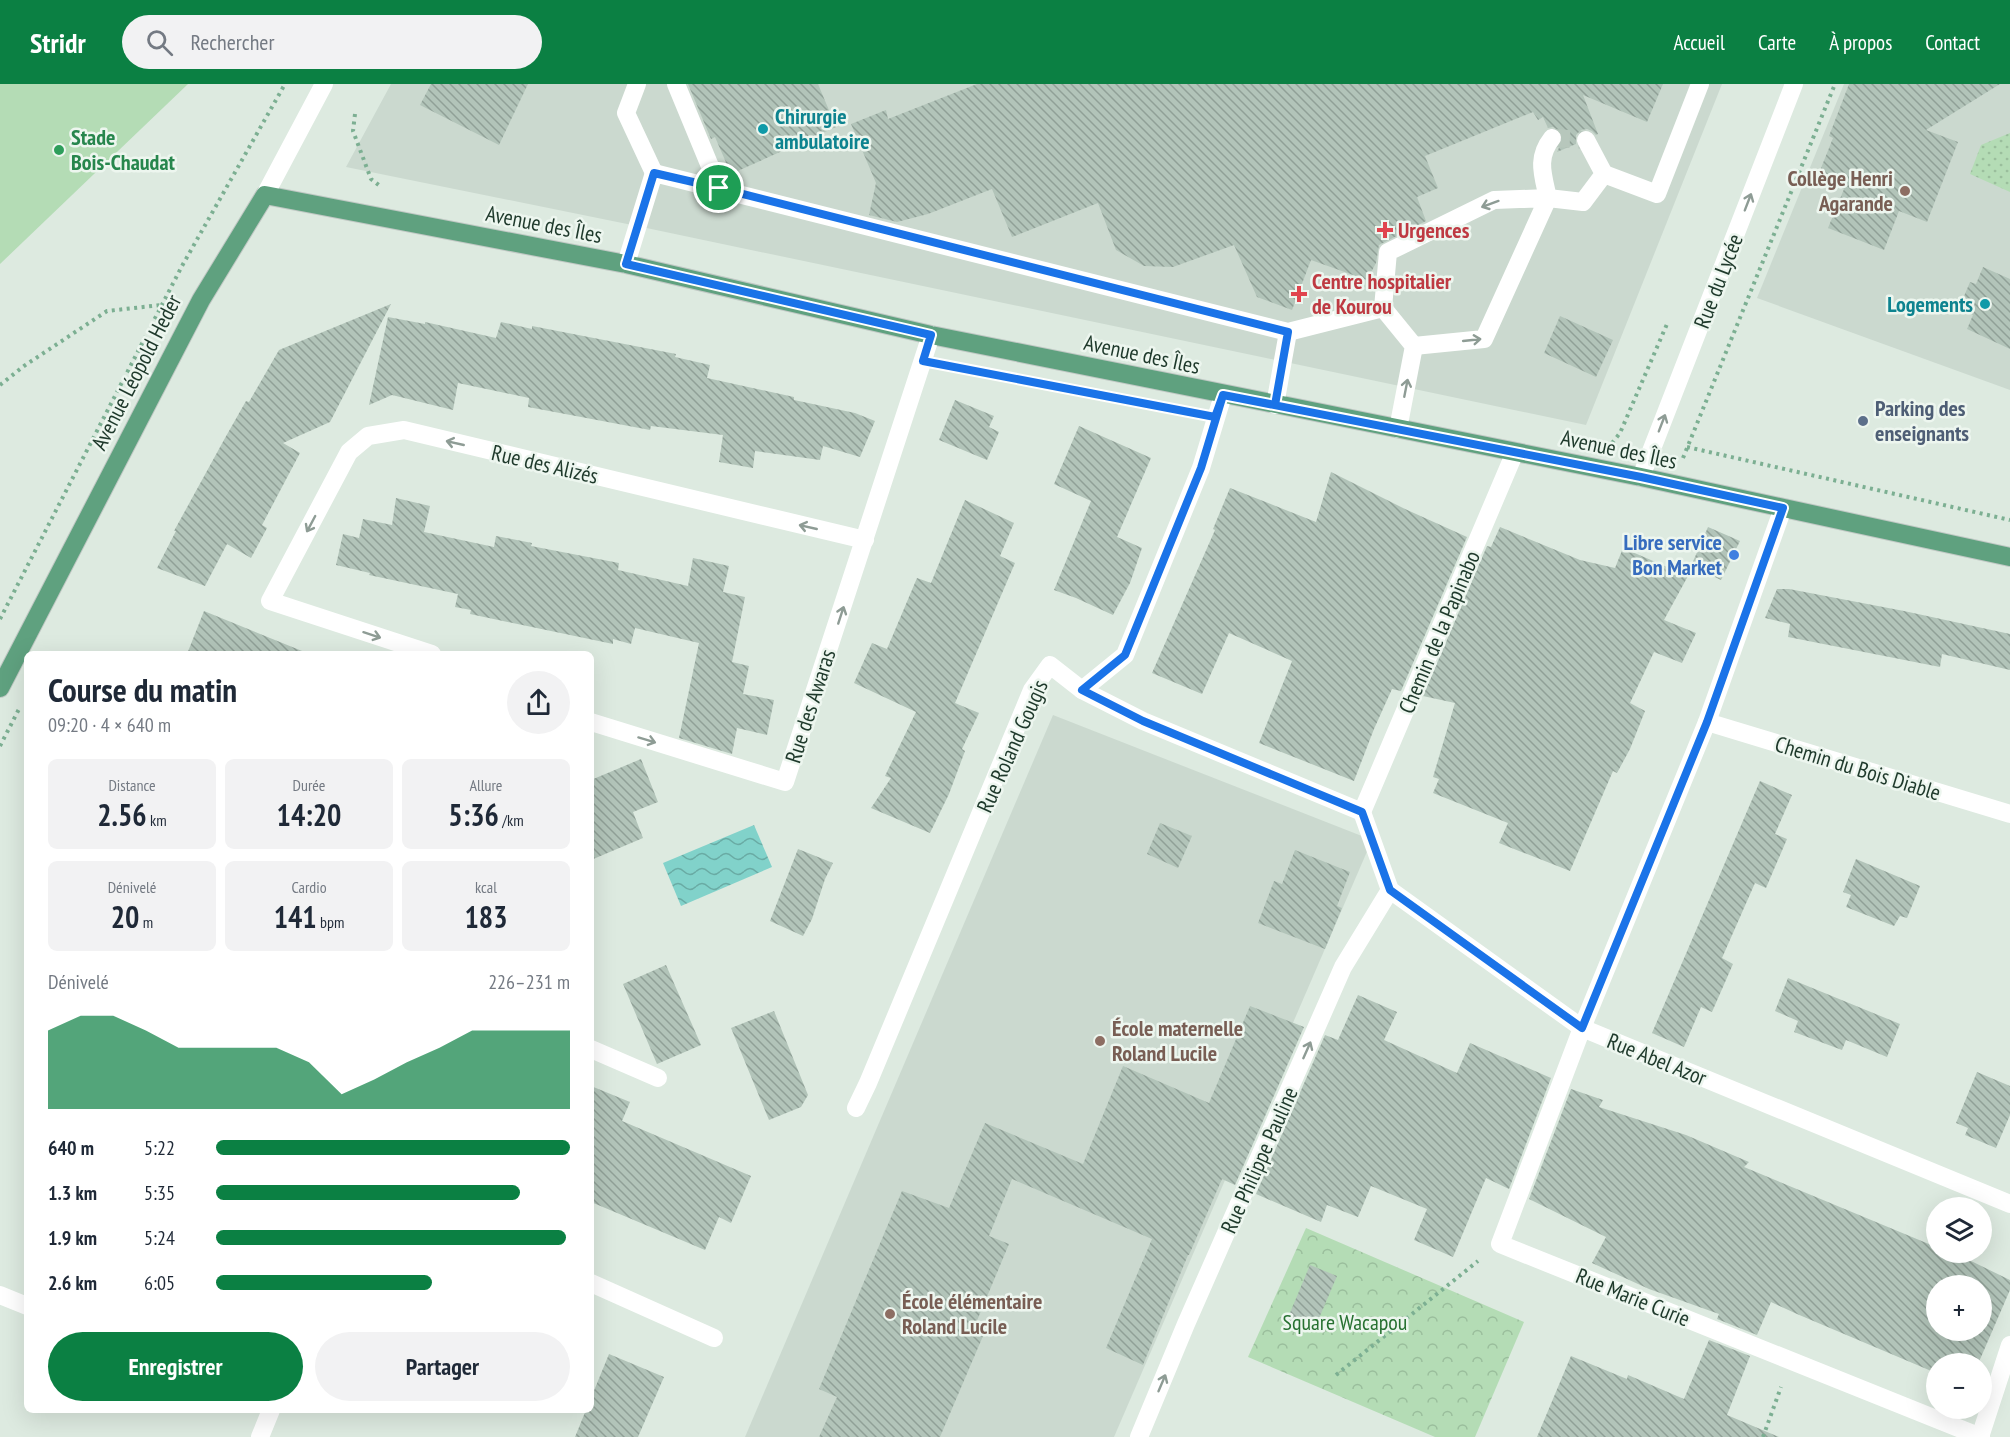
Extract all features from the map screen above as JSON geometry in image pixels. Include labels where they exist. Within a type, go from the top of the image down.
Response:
[{"type":"main road","name":"Avenue des Îles","points":[[265,195],[626,264],[931,335],[1641,477],[2010,557]]},
{"type":"main road","name":"Avenue Léopold Heder","points":[[0,688],[201,300],[265,195]]},
{"type":"street","name":"Avenue Léopold Heder","points":[[265,195],[324,84]]},
{"type":"street","points":[[626,264],[654,173],[626,112],[637,84]]},
{"type":"street","points":[[676,84],[719,188]]},
{"type":"street","points":[[1586,140],[1604,174],[1657,194],[1700,84]]},
{"type":"street","name":"Rue du Lycée","points":[[1641,477],[1794,84]]},
{"type":"street","points":[[1414,346],[1484,339],[1548,198],[1541,166],[1544,148],[1552,138]]},
{"type":"street","points":[[654,173],[1288,332],[1383,308]]},
{"type":"street","points":[[1414,346],[1383,308],[1388,252],[1494,200],[1548,198],[1583,202],[1604,174]]},
{"type":"street","points":[[1275,405],[1288,332]]},
{"type":"street","points":[[865,540],[931,335]]},
{"type":"street","points":[[1398,429],[1414,346]]},
{"type":"street","name":"Rue Roland Gougis","points":[[856,1108],[1032,690],[1050,664],[1082,690],[1125,655],[1201,468],[1223,395]]},
{"type":"street","name":"Rue des Alizés","points":[[423,651],[270,602],[349,452],[368,436],[404,430],[865,540]]},
{"type":"street","name":"Chemin de la Papinabo","points":[[1362,812],[1515,452]]},
{"type":"street","points":[[1500,1244],[1582,1028],[1707,722],[1783,508]]},
{"type":"street","name":"Rue des Awaras","points":[[594,723],[785,782],[865,540]]},
{"type":"street","points":[[1082,690],[1143,721],[1362,812],[1390,890]]},
{"type":"street","name":"Chemin du Bois Diable","points":[[1707,722],[2010,814]]},
{"type":"street","name":"Rue Abel Azor","points":[[1390,890],[1582,1028],[2010,1204]]},
{"type":"street","name":"Rue Philippe Pauline","points":[[1139,1437],[1343,967],[1390,890]]},
{"type":"street","points":[[594,1050],[658,1078]]},
{"type":"street","name":"Rue Marie Curie","points":[[1500,1244],[1981,1437]]},
{"type":"street","points":[[594,1284],[714,1338]]},
{"type":"street","points":[[0,1295],[24,1305]]},
{"type":"street","points":[[1981,1437],[2010,1345]]},
{"type":"street","points":[[260,1437],[270,1413]]},
{"type":"path","points":[[1641,477],[1682,461],[1835,84]]},
{"type":"path","points":[[355,114],[353,132],[371,179],[382,188]]},
{"type":"path","points":[[0,385],[24,366],[107,311],[201,300]]},
{"type":"path","points":[[1603,439],[1614,441]]},
{"type":"path","points":[[1687,447],[2010,520]]},
{"type":"path","points":[[0,746],[22,705]]},
{"type":"path","points":[[1336,1375],[1500,1244]]},
{"type":"path","points":[[1763,1437],[1791,1360]]},
{"type":"shaded area","name":"Centre hospitalier de Kourou","points":[[391,84],[1722,84],[1586,425],[346,167]]},
{"type":"shaded area","name":"Collège Henri Agarande","points":[[1844,84],[2010,84],[2010,390],[1757,298]]},
{"type":"shaded area","name":"École maternelle Roland Lucile","points":[[1053,715],[1372,840],[1114,1437],[745,1437]]},
{"type":"green space","name":"Stade Bois-Chaudat","points":[[0,84],[188,84],[0,264]]},
{"type":"green space","points":[[2010,133],[2010,192],[1970,174],[1981,145]]},
{"type":"green space","name":"Square Wacapou","points":[[1306,1228],[1524,1322],[1475,1437],[1435,1437],[1248,1357]]},
{"type":"water","points":[[754,825],[772,867],[681,906],[663,863]]},
{"type":"building","points":[[431,84],[528,84],[499,145],[420,105]]},
{"type":"building","name":"Chirurgie ambulatoire","points":[[688,84],[818,84],[836,127],[731,174],[715,137],[711,139]]},
{"type":"building","points":[[977,84],[1663,84],[1647,122],[1583,95],[1598,134],[1587,129],[1581,130],[1576,135],[1576,144],[1557,152],[1563,139],[1562,133],[1553,127],[1548,128],[1543,117],[1538,120],[1533,112],[1425,156],[1438,188],[1417,197],[1426,221],[1379,245],[1376,263],[1367,280],[1311,260],[1292,310],[1257,297],[1234,245],[1173,267],[1144,266],[1116,250],[1098,203],[1012,237],[992,189],[928,214],[897,222],[869,215],[876,183],[851,124],[886,110],[888,119]]},
{"type":"building","points":[[1849,84],[2000,84],[1926,130],[1958,142],[1927,222],[1899,211],[1884,250],[1828,228],[1844,189],[1817,178],[1833,138],[1829,136]]},
{"type":"building","name":"Logements","points":[[1983,267],[2010,279],[2010,349],[1967,329],[1973,315],[1959,308],[1970,282],[1976,284]]},
{"type":"building","points":[[391,304],[330,422],[283,443],[300,453],[262,525],[267,528],[251,558],[227,544],[205,586],[157,568],[176,531],[174,531],[225,438],[279,350]]},
{"type":"building","points":[[1560,316],[1613,340],[1596,377],[1544,353]]},
{"type":"building","points":[[388,317],[425,324],[425,322],[496,338],[501,322],[676,354],[675,357],[710,365],[707,378],[794,397],[794,400],[855,413],[875,421],[860,457],[823,446],[820,460],[755,451],[753,468],[719,462],[723,435],[651,426],[650,430],[528,407],[529,398],[458,383],[453,410],[392,395],[369,405]]},
{"type":"building","points":[[955,400],[994,416],[989,427],[999,432],[987,460],[939,440]]},
{"type":"building","points":[[1079,426],[1151,458],[1117,537],[1142,548],[1130,583],[1113,615],[1054,590],[1091,501],[1054,484]]},
{"type":"building","points":[[1331,472],[1467,537],[1401,691],[1392,689],[1354,781],[1259,743],[1292,661],[1229,633],[1202,694],[1152,673],[1215,530],[1213,529],[1230,488],[1316,522]]},
{"type":"building","points":[[396,498],[430,506],[424,532],[494,547],[496,536],[532,543],[531,546],[619,563],[618,570],[688,586],[693,558],[729,566],[723,592],[745,597],[732,662],[749,666],[743,694],[774,700],[767,735],[737,728],[732,754],[679,738],[699,643],[635,628],[631,644],[613,639],[613,644],[470,614],[471,610],[455,607],[458,594],[369,575],[370,573],[336,565],[343,534],[359,538],[363,519],[392,525]]},
{"type":"building","points":[[965,500],[1014,523],[1000,556],[1015,563],[955,703],[979,713],[962,749],[965,751],[949,794],[930,833],[871,808],[891,778],[885,776],[916,712],[854,683],[872,643],[887,649],[917,578],[931,583]]},
{"type":"building","points":[[1500,527],[1580,560],[1615,568],[1623,548],[1688,576],[1664,620],[1696,633],[1682,663],[1654,652],[1630,703],[1645,711],[1630,749],[1617,773],[1613,771],[1570,871],[1499,843],[1508,823],[1433,793],[1439,779],[1433,777],[1455,703],[1423,696],[1487,546],[1491,547]]},
{"type":"building","points":[[1708,527],[1740,541],[1721,580],[1691,566]]},
{"type":"building","points":[[1777,589],[1789,589],[1904,611],[2010,634],[2010,670],[1942,654],[1940,667],[1788,637],[1790,624],[1765,618]]},
{"type":"building","points":[[204,611],[302,651],[188,651]]},
{"type":"building","points":[[641,759],[658,802],[633,812],[643,838],[594,859],[594,779]]},
{"type":"building","points":[[1760,781],[1792,795],[1775,834],[1787,839],[1766,888],[1755,883],[1722,958],[1733,964],[1712,1012],[1701,1007],[1684,1047],[1652,1033]]},
{"type":"building","points":[[1160,823],[1192,836],[1178,868],[1147,854]]},
{"type":"building","points":[[798,849],[833,863],[825,879],[812,919],[803,936],[770,921]]},
{"type":"building","points":[[1295,850],[1350,872],[1337,906],[1342,908],[1325,949],[1258,923],[1274,881],[1282,884]]},
{"type":"building","points":[[1856,859],[1920,886],[1907,918],[1900,916],[1894,926],[1846,907],[1851,895],[1843,892]]},
{"type":"building","points":[[666,965],[701,1045],[657,1064],[623,984]]},
{"type":"building","points":[[1788,978],[1900,1024],[1887,1057],[1846,1040],[1842,1050],[1794,1032],[1798,1021],[1775,1011]]},
{"type":"building","points":[[1358,995],[1397,1012],[1384,1040],[1457,1073],[1470,1043],[1551,1078],[1509,1189],[1486,1178],[1453,1257],[1414,1240],[1427,1209],[1371,1186],[1358,1217],[1327,1205],[1321,1222],[1256,1194],[1325,1035],[1338,1040]]},
{"type":"building","points":[[1250,1006],[1304,1027],[1235,1185],[1222,1179],[1143,1365],[1106,1348],[1152,1239],[1012,1179],[989,1236],[1009,1244],[976,1323],[986,1329],[940,1437],[819,1437],[837,1397],[819,1389],[902,1191],[949,1208],[985,1123],[1083,1164],[1123,1066],[1209,1103]]},
{"type":"building","points":[[774,1011],[808,1095],[801,1107],[769,1120],[731,1028]]},
{"type":"building","points":[[1977,1072],[2010,1086],[2010,1115],[1996,1148],[1965,1135],[1968,1128],[1956,1123]]},
{"type":"building","points":[[594,1087],[630,1102],[622,1121],[751,1176],[731,1223],[719,1217],[705,1250],[594,1203]]},
{"type":"building","points":[[1571,1089],[1603,1100],[1599,1107],[1686,1135],[1749,1162],[1744,1167],[1926,1243],[1926,1263],[1975,1263],[2010,1280],[2010,1290],[1992,1332],[1992,1275],[1926,1275],[1926,1341],[1988,1341],[1983,1353],[1926,1353],[1926,1369],[1771,1302],[1757,1335],[1717,1319],[1719,1314],[1649,1289],[1592,1263],[1606,1237],[1529,1199]]},
{"type":"building","points":[[1310,1265],[1337,1276],[1314,1330],[1287,1320]]},
{"type":"building","points":[[1709,1340],[1750,1356],[1727,1415],[1779,1437],[1537,1437],[1571,1356],[1627,1379],[1628,1375],[1684,1399]]},
{"type":"building","points":[[609,1354],[664,1377],[638,1437],[575,1437],[585,1413],[594,1413],[594,1391]]},
{"type":"tunnel","points":[[1552,138],[1586,140]]},
{"type":"place","name":"Chirurgie ambulatoire","points":[[763,129]]},
{"type":"place","name":"Stade Bois-Chaudat","points":[[59,150]]},
{"type":"place","name":"Collège Henri Agarande","points":[[1905,191]]},
{"type":"place","name":"Urgences","points":[[1385,230]]},
{"type":"place","name":"Centre hospitalier de Kourou","points":[[1299,294]]},
{"type":"place","name":"Logements","points":[[1985,304]]},
{"type":"place","name":"Parking des enseignants","points":[[1863,421]]},
{"type":"place","name":"Libre service Bon Market","points":[[1734,555]]},
{"type":"place","name":"École maternelle Roland Lucile","points":[[1100,1041]]},
{"type":"place","name":"École élémentaire Roland Lucile","points":[[890,1314]]},
{"type":"route","points":[[719,188],[654,173],[626,264],[931,335],[923,361],[1215,417],[1223,395],[1641,477],[1783,508],[1707,722],[1582,1028],[1390,890],[1362,812],[1143,721],[1082,690],[1125,655],[1201,468],[1223,395],[1275,405],[1288,332],[719,188]]}]
